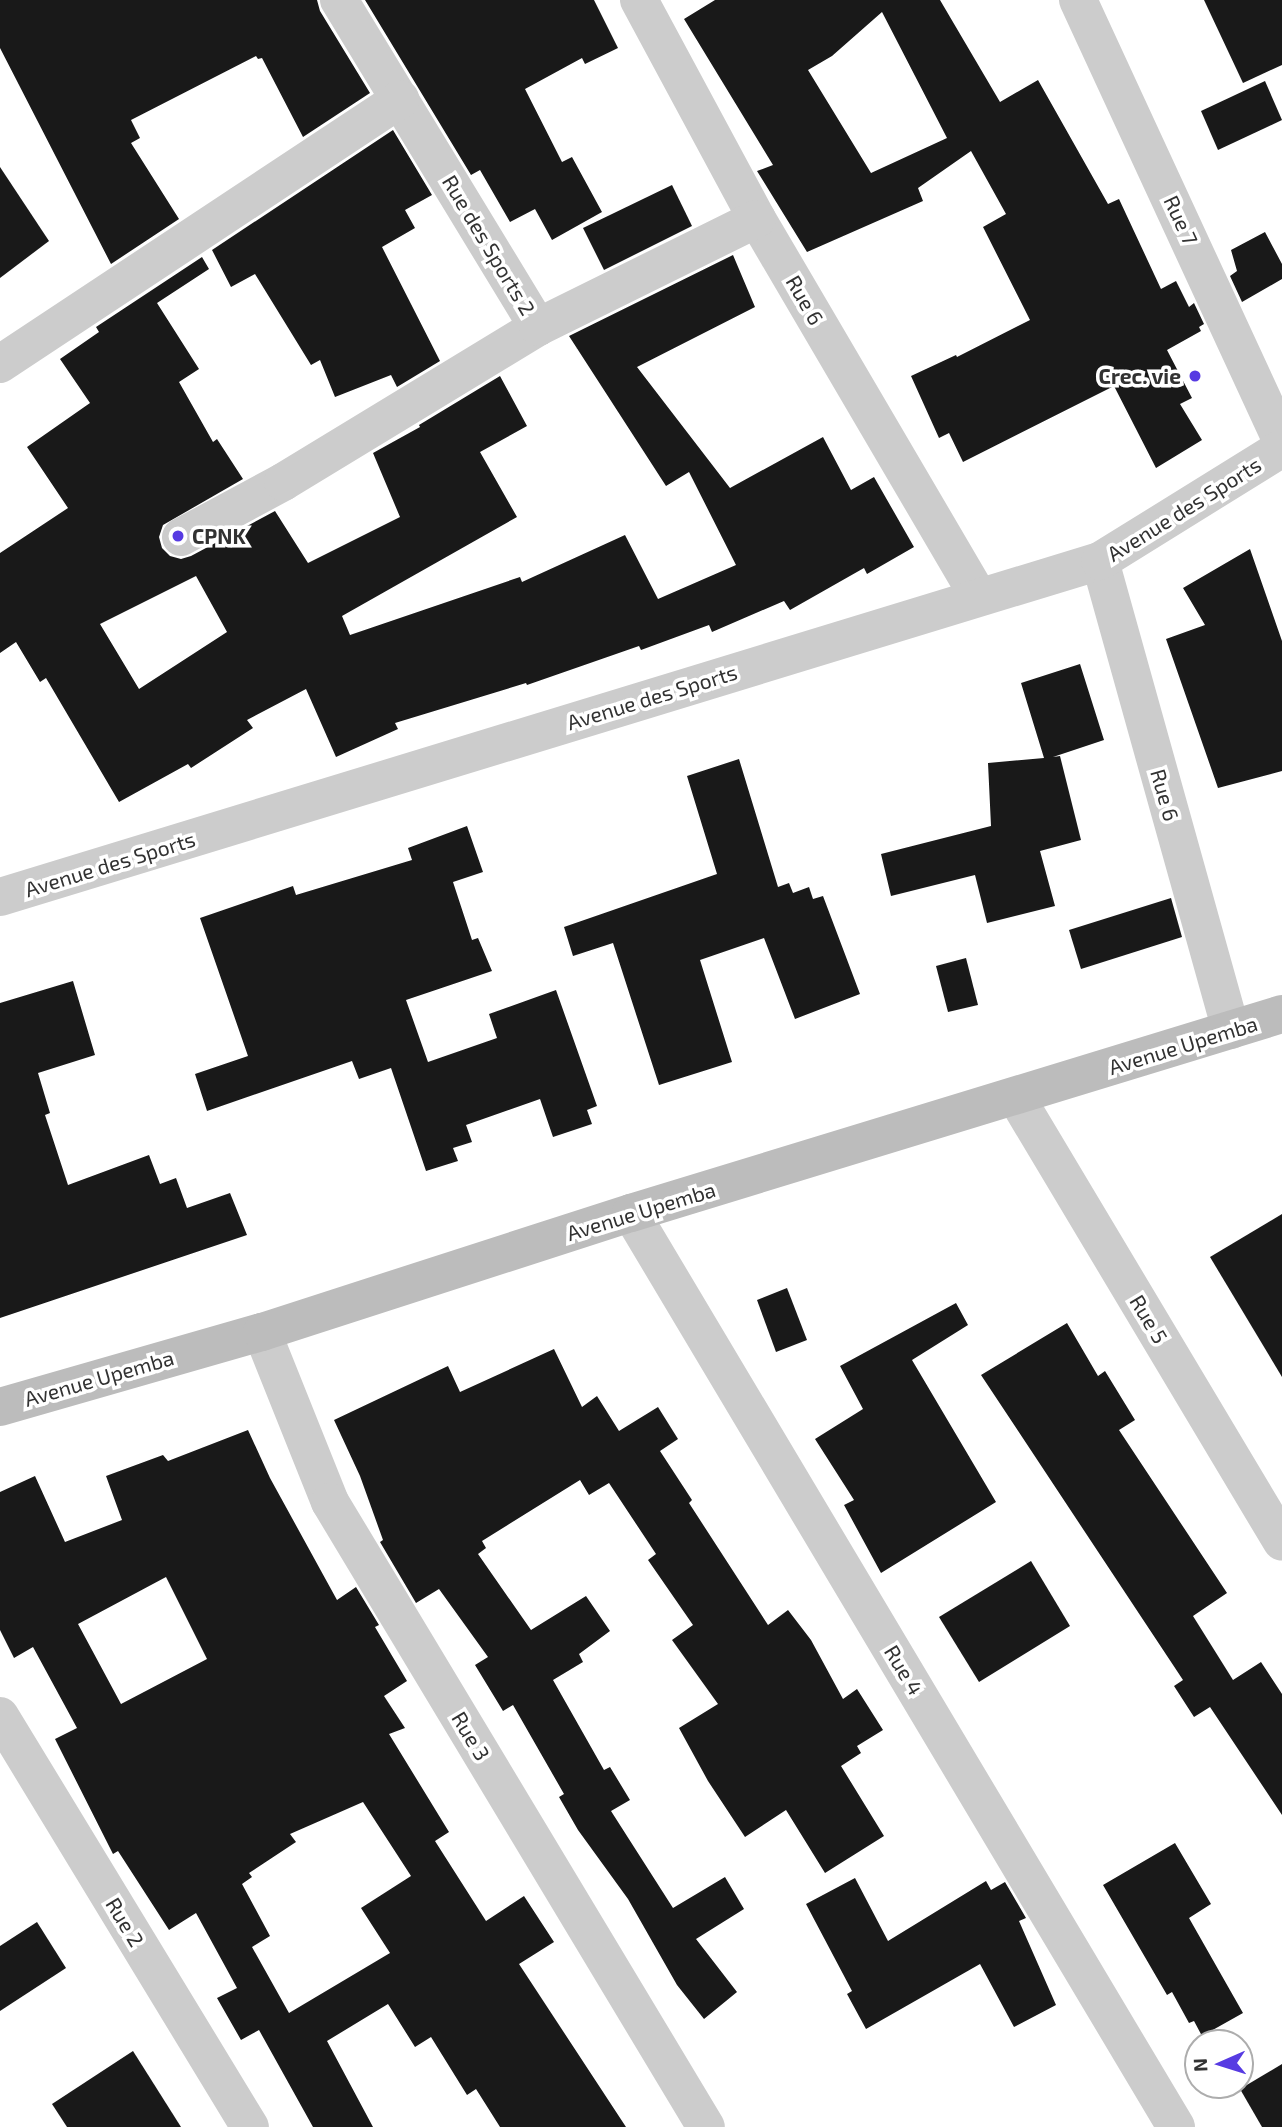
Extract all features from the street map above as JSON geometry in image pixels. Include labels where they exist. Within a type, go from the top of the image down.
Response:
[{"type":"street","name":"Rue des Sports 2","points":[[339,0],[538,327],[757,219]]},
{"type":"street","name":"Rue 6","points":[[639,0],[757,219],[979,597]]},
{"type":"street","name":"Rue 7","points":[[1078,0],[1282,441]]},
{"type":"street","points":[[0,363],[400,99]]},
{"type":"street","points":[[181,537],[283,482],[538,327]]},
{"type":"street","name":"Avenue des Sports","points":[[0,897],[1100,561],[1282,448]]},
{"type":"street","name":"Rue 6","points":[[1100,561],[1231,1030]]},
{"type":"street","name":"Avenue Upemba","points":[[0,1407],[262,1332],[631,1213],[1282,1014]]},
{"type":"street","name":"Rue 5","points":[[1016,1097],[1282,1542]]},
{"type":"street","name":"Rue 4","points":[[631,1213],[1176,2127]]},
{"type":"street","name":"Rue 3","points":[[262,1332],[330,1502],[706,2127]]},
{"type":"street","name":"Rue 2","points":[[0,1716],[250,2127]]},
{"type":"building","points":[[0,0],[317,0],[320,11],[370,93],[303,137],[262,58],[258,59],[256,56],[131,120],[140,138],[131,143],[179,219],[111,264],[0,48]]},
{"type":"building","points":[[365,0],[594,0],[618,48],[585,64],[582,58],[525,89],[562,162],[572,157],[602,212],[552,240],[535,209],[510,222],[480,170],[471,175]]},
{"type":"building","points":[[715,0],[940,0],[1000,102],[1038,80],[1108,204],[1119,199],[1161,289],[1176,281],[1189,307],[1194,303],[1204,324],[1199,327],[1201,331],[1167,350],[1192,398],[1180,404],[1202,440],[1156,468],[1114,386],[963,462],[949,433],[939,438],[911,376],[956,355],[957,357],[1030,320],[983,227],[1006,214],[971,151],[918,188],[923,201],[807,252],[757,171],[773,165],[684,19]],"holes":[[[882,12],[947,138],[871,173],[808,70],[832,56]]]},
{"type":"building","points":[[1204,0],[1282,0],[1282,65],[1243,83]]},
{"type":"building","points":[[1265,81],[1282,120],[1218,150],[1201,111]]},
{"type":"building","points":[[393,130],[432,195],[405,210],[415,228],[382,247],[440,361],[397,387],[391,375],[335,397],[320,360],[311,365],[255,274],[231,287],[212,250]]},
{"type":"building","points":[[0,167],[49,241],[0,278]]},
{"type":"building","points":[[672,185],[692,226],[604,270],[583,228]]},
{"type":"building","points":[[1265,232],[1282,264],[1282,279],[1242,302],[1230,276],[1237,271],[1231,250]]},
{"type":"building","points":[[733,255],[755,307],[637,367],[730,488],[823,437],[851,490],[874,477],[914,547],[867,574],[864,568],[790,610],[784,601],[712,632],[709,625],[641,650],[639,646],[527,685],[526,683],[395,723],[398,729],[336,757],[306,689],[247,720],[253,728],[191,768],[188,764],[119,802],[46,678],[40,682],[16,642],[0,653],[0,553],[68,508],[27,447],[90,403],[60,359],[99,332],[96,327],[202,257],[209,269],[157,303],[199,369],[179,382],[213,442],[217,439],[243,479],[163,525],[159,537],[162,548],[170,556],[181,559],[191,556],[275,511],[308,563],[400,517],[373,453],[420,427],[419,425],[500,376],[527,426],[480,452],[517,517],[342,616],[350,635],[520,577],[522,582],[625,535],[658,599],[736,565],[689,472],[666,486],[569,336]],"holes":[[[196,576],[227,632],[139,689],[100,624]]]},
{"type":"building","points":[[1250,549],[1282,641],[1282,771],[1218,788],[1166,639],[1205,625],[1183,588]]},
{"type":"building","points":[[1080,664],[1104,740],[1053,757],[1060,756],[1081,840],[1040,851],[1055,906],[987,923],[975,875],[891,896],[881,854],[991,826],[988,763],[1044,758],[1021,683]]},
{"type":"building","points":[[739,759],[778,887],[789,883],[793,893],[809,887],[813,899],[823,896],[860,994],[795,1019],[764,938],[700,960],[732,1062],[659,1085],[613,943],[573,956],[564,927],[717,874],[687,776]]},
{"type":"building","points":[[467,826],[483,872],[453,882],[472,940],[478,938],[492,971],[406,1000],[428,1062],[497,1038],[489,1014],[556,990],[597,1106],[587,1110],[592,1124],[553,1137],[540,1099],[466,1125],[472,1142],[453,1148],[458,1161],[426,1171],[391,1068],[359,1079],[352,1061],[207,1111],[195,1074],[248,1056],[200,918],[293,886],[296,895],[412,860],[408,848]]},
{"type":"building","points":[[1171,898],[1182,937],[1081,969],[1069,930]]},
{"type":"building","points":[[966,958],[978,1005],[948,1012],[936,966]]},
{"type":"building","points":[[73,981],[95,1055],[38,1073],[50,1113],[45,1115],[68,1185],[149,1155],[160,1184],[176,1178],[187,1208],[230,1193],[247,1235],[0,1318],[0,1003]]},
{"type":"building","points":[[1282,1214],[1282,1377],[1210,1257]]},
{"type":"building","points":[[787,1288],[807,1340],[776,1352],[757,1300]]},
{"type":"building","points":[[956,1303],[968,1325],[912,1360],[996,1502],[881,1573],[844,1505],[854,1500],[815,1439],[863,1409],[840,1366]]},
{"type":"building","points":[[1067,1323],[1098,1376],[1105,1371],[1135,1420],[1119,1430],[1227,1593],[1193,1616],[1233,1680],[1261,1662],[1282,1694],[1282,1815],[1210,1707],[1194,1717],[1174,1686],[1183,1680],[981,1375]]},
{"type":"building","points":[[554,1349],[582,1407],[597,1396],[619,1431],[658,1407],[678,1439],[660,1451],[692,1500],[689,1503],[768,1625],[788,1610],[811,1640],[843,1699],[857,1689],[883,1730],[857,1746],[861,1753],[841,1766],[884,1836],[825,1873],[786,1810],[745,1837],[708,1781],[679,1728],[718,1704],[672,1640],[693,1625],[648,1560],[656,1554],[609,1483],[589,1495],[580,1480],[482,1541],[486,1548],[478,1554],[531,1630],[586,1596],[610,1631],[579,1654],[583,1662],[553,1680],[604,1770],[610,1767],[630,1800],[611,1811],[673,1908],[725,1877],[744,1909],[696,1939],[737,1992],[704,2019],[677,1985],[628,1899],[578,1830],[559,1797],[564,1794],[513,1705],[503,1711],[475,1665],[488,1657],[439,1589],[416,1603],[380,1542],[383,1540],[360,1476],[334,1420],[448,1366],[460,1392]]},
{"type":"building","points":[[248,1430],[270,1478],[337,1600],[356,1587],[379,1625],[375,1627],[407,1681],[384,1696],[405,1728],[389,1734],[449,1832],[435,1841],[486,1921],[524,1896],[554,1942],[519,1964],[626,2127],[500,2127],[476,2089],[467,2095],[431,2037],[415,2047],[388,2004],[327,2041],[373,2127],[313,2127],[259,2030],[241,2040],[217,1998],[237,1988],[196,1913],[169,1930],[118,1851],[113,1854],[55,1739],[77,1728],[33,1647],[14,1658],[0,1630],[0,1492],[35,1476],[65,1542],[122,1520],[106,1476],[163,1455],[168,1461]],"holes":[[[166,1577],[207,1659],[121,1704],[78,1624]],[[363,1802],[411,1876],[361,1908],[390,1953],[289,2013],[252,1947],[270,1936],[242,1884],[252,1877],[249,1873],[296,1842],[290,1834]]]},
{"type":"building","points":[[1031,1561],[1070,1626],[979,1682],[939,1617]]},
{"type":"building","points":[[1175,1843],[1211,1904],[1189,1918],[1243,2013],[1214,2029],[1198,2029],[1194,2021],[1189,2023],[1172,1992],[1167,1995],[1103,1885]]},
{"type":"building","points":[[855,1878],[888,1941],[986,1881],[991,1890],[1005,1882],[1026,1918],[1019,1921],[1056,2005],[1014,2027],[980,1964],[866,2029],[847,1994],[852,1991],[806,1904]]},
{"type":"building","points":[[37,1922],[66,1968],[0,2011],[0,1946]]},
{"type":"building","points":[[133,2051],[181,2127],[67,2127],[52,2104]]},
{"type":"building","points":[[1282,2064],[1282,2127],[1262,2127],[1246,2099],[1254,2099],[1254,2081]]},
{"type":"place","name":"Crec. vie","points":[[1195,376]]},
{"type":"place","name":"CPNK","points":[[178,536]]}]
